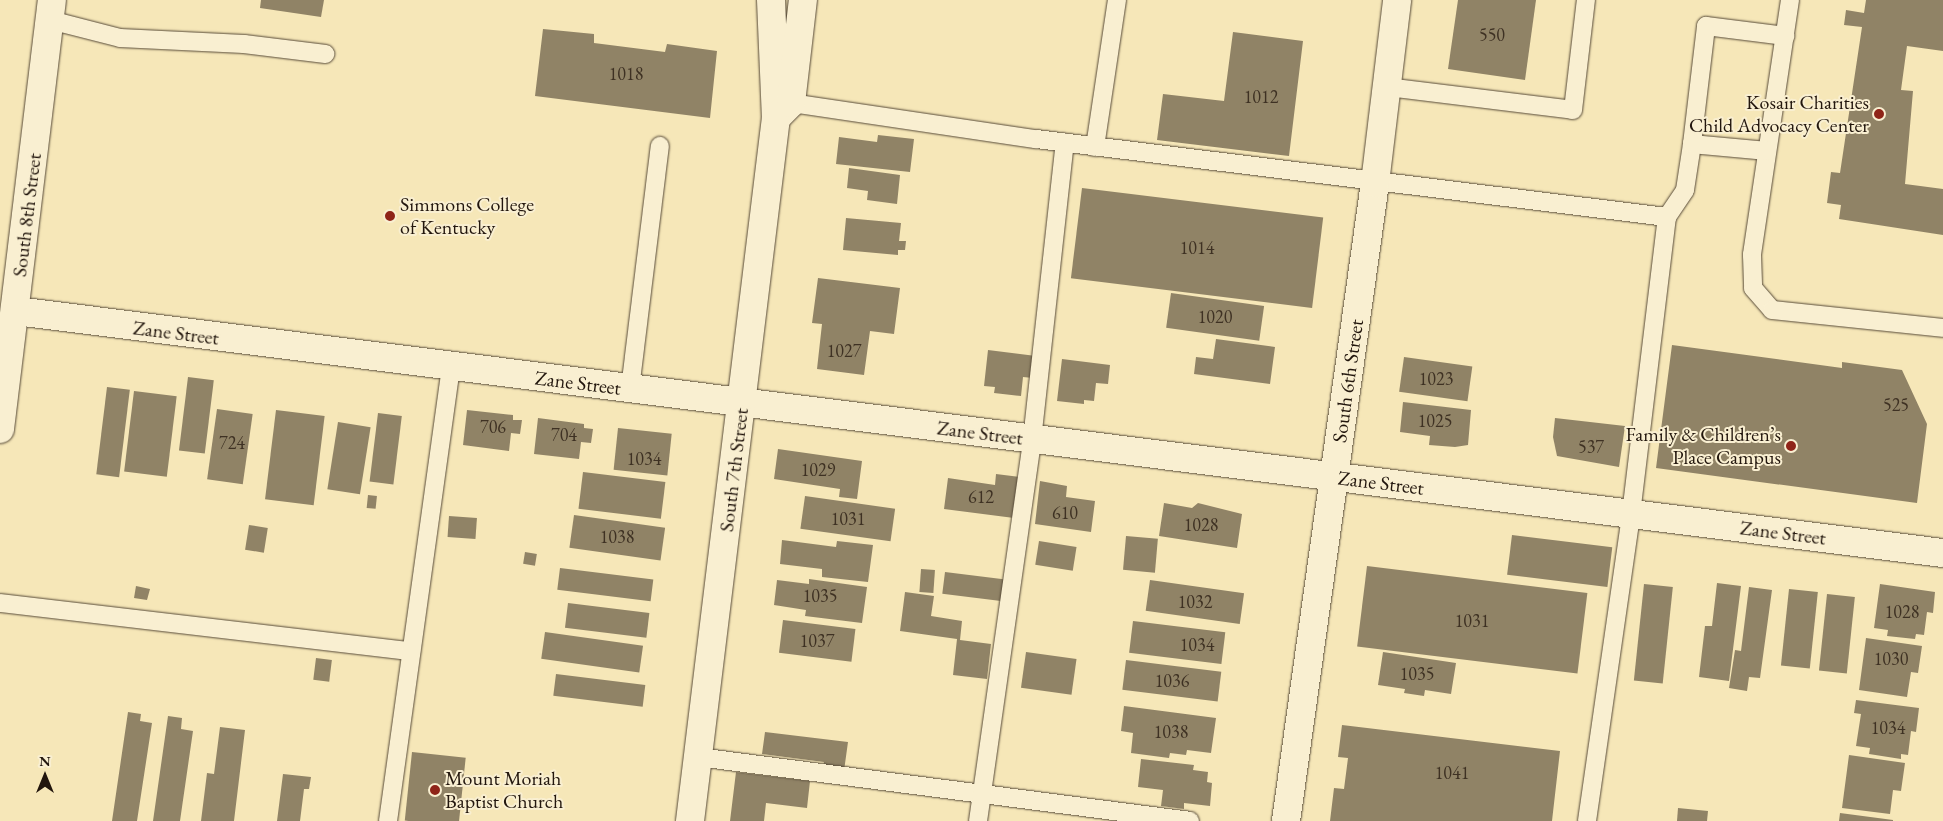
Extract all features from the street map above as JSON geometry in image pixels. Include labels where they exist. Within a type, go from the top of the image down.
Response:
[{"type":"street","name":"South 7th Street","points":[[771,0],[783,111]]},
{"type":"street","name":"South 7th Street","points":[[690,821],[742,403],[783,111],[803,0]]},
{"type":"street","name":"South 6th Street","points":[[1286,821],[1375,183],[1397,0]]},
{"type":"street","name":"South 8th Street","points":[[0,429],[8,311],[51,10]]},
{"type":"street","name":"Zane Street","points":[[8,311],[1943,553]]},
{"type":"lane","points":[[1095,147],[1118,0]]},
{"type":"lane","points":[[1387,87],[1573,110],[1586,0]]},
{"type":"lane","points":[[1790,0],[1752,255],[1753,288],[1772,310],[1943,328]]},
{"type":"lane","points":[[51,10],[120,38],[244,44],[325,54]]},
{"type":"lane","points":[[1587,821],[1631,514],[1667,217],[1685,190],[1706,26],[1784,36]]},
{"type":"lane","points":[[783,111],[1065,143],[1375,183],[1667,217]]},
{"type":"lane","points":[[978,821],[1032,440],[1065,143]]},
{"type":"lane","points":[[1692,144],[1768,151]]},
{"type":"lane","points":[[630,389],[660,146]]},
{"type":"lane","points":[[388,821],[451,367]]},
{"type":"lane","points":[[0,603],[411,651]]},
{"type":"lane","points":[[698,757],[1190,821]]},
{"type":"building","points":[[261,0],[324,0],[321,17],[260,8]]},
{"type":"building","points":[[1458,0],[1536,0],[1525,80],[1448,69]]},
{"type":"building","name":"Kosair Charities Child Advocacy Center","points":[[1866,0],[1943,0],[1943,51],[1907,46],[1901,90],[1913,91],[1905,184],[1943,189],[1943,235],[1839,219],[1841,205],[1827,203],[1831,172],[1840,173],[1862,27],[1844,25],[1846,10],[1864,13]]},
{"type":"building","points":[[543,29],[594,34],[594,43],[665,52],[667,44],[717,51],[710,118],[535,96]]},
{"type":"building","points":[[1233,32],[1303,41],[1289,156],[1157,140],[1163,94],[1224,101]]},
{"type":"building","points":[[878,135],[914,139],[910,172],[836,164],[839,137],[877,142]]},
{"type":"building","points":[[849,168],[900,175],[897,204],[867,200],[868,191],[847,188]]},
{"type":"building","points":[[1082,188],[1323,218],[1312,308],[1071,278]]},
{"type":"building","points":[[846,218],[901,223],[899,241],[906,241],[905,250],[898,250],[898,255],[843,250]]},
{"type":"building","points":[[818,278],[900,288],[894,334],[870,331],[864,375],[817,369],[822,324],[812,323]]},
{"type":"building","points":[[1171,293],[1264,306],[1259,341],[1166,328]]},
{"type":"building","points":[[1216,339],[1275,347],[1270,384],[1194,374],[1196,357],[1213,359]]},
{"type":"building","name":"Family & Children’s Place Campus","points":[[1672,345],[1842,368],[1842,362],[1902,370],[1927,424],[1917,503],[1656,468]]},
{"type":"building","points":[[988,350],[1036,356],[1033,378],[1023,377],[1021,396],[994,393],[995,387],[984,386]]},
{"type":"building","points":[[1404,357],[1472,367],[1467,401],[1399,392]]},
{"type":"building","points":[[1062,359],[1110,365],[1108,384],[1096,383],[1094,401],[1084,400],[1084,404],[1057,401]]},
{"type":"building","points":[[188,377],[214,380],[205,454],[179,450]]},
{"type":"building","points":[[107,387],[130,390],[119,477],[96,474]]},
{"type":"building","points":[[134,391],[177,396],[167,477],[124,471]]},
{"type":"building","points":[[1403,402],[1471,410],[1468,445],[1455,447],[1429,445],[1430,436],[1400,432]]},
{"type":"building","points":[[217,409],[253,414],[243,484],[207,479]]},
{"type":"building","points":[[276,410],[325,416],[314,505],[265,499]]},
{"type":"building","points":[[467,410],[513,415],[513,420],[522,420],[520,434],[511,433],[509,451],[463,445]]},
{"type":"building","points":[[378,413],[402,416],[393,484],[370,481]]},
{"type":"building","points":[[538,418],[584,424],[584,428],[593,429],[591,443],[581,442],[579,459],[534,454]]},
{"type":"building","points":[[1555,418],[1625,426],[1619,467],[1557,456],[1553,437]]},
{"type":"building","points":[[338,422],[371,427],[360,494],[327,489]]},
{"type":"building","points":[[618,428],[672,434],[667,475],[614,470]]},
{"type":"building","points":[[778,449],[862,461],[857,499],[839,497],[840,489],[774,479]]},
{"type":"building","points":[[583,472],[665,482],[661,519],[578,509]]},
{"type":"building","points":[[996,474],[1019,477],[1014,518],[944,509],[948,478],[995,485]]},
{"type":"building","points":[[1040,481],[1067,486],[1066,497],[1095,501],[1091,532],[1035,524]]},
{"type":"building","points":[[368,495],[377,496],[376,509],[367,508]]},
{"type":"building","points":[[805,496],[895,509],[891,541],[800,529]]},
{"type":"building","points":[[1164,503],[1192,508],[1198,503],[1242,514],[1237,548],[1159,536]]},
{"type":"building","points":[[574,515],[665,528],[661,560],[569,548]]},
{"type":"building","points":[[449,516],[477,518],[475,539],[448,537]]},
{"type":"building","points":[[249,525],[268,528],[264,553],[245,550]]},
{"type":"building","points":[[1512,535],[1612,547],[1607,587],[1507,575]]},
{"type":"building","points":[[1126,536],[1158,539],[1155,573],[1123,570]]},
{"type":"building","points":[[782,540],[836,547],[837,541],[873,545],[868,582],[822,577],[822,569],[780,564]]},
{"type":"building","points":[[1039,541],[1077,547],[1073,571],[1035,565]]},
{"type":"building","points":[[525,552],[537,554],[535,566],[523,564]]},
{"type":"building","points":[[1367,566],[1587,593],[1577,673],[1357,646]]},
{"type":"building","points":[[560,568],[653,579],[651,601],[557,590]]},
{"type":"building","points":[[921,569],[935,570],[933,593],[919,592]]},
{"type":"building","points":[[945,572],[1004,579],[1001,601],[942,594]]},
{"type":"building","points":[[809,579],[867,587],[862,623],[805,616],[806,610],[774,605],[777,580],[809,584]]},
{"type":"building","points":[[1150,580],[1244,593],[1240,624],[1146,611]]},
{"type":"building","points":[[1717,583],[1741,586],[1729,681],[1699,677],[1705,626],[1712,626]]},
{"type":"building","points":[[1644,584],[1673,587],[1663,683],[1634,680]]},
{"type":"building","points":[[1880,584],[1935,592],[1933,613],[1927,612],[1924,635],[1916,634],[1915,639],[1887,636],[1888,630],[1874,628]]},
{"type":"building","points":[[136,586],[150,589],[147,600],[134,598]]},
{"type":"building","points":[[1749,587],[1772,590],[1760,678],[1749,677],[1747,691],[1729,688],[1735,650],[1741,651]]},
{"type":"building","points":[[1789,589],[1818,592],[1810,669],[1781,666]]},
{"type":"building","points":[[905,592],[934,596],[931,616],[962,621],[960,640],[991,644],[987,679],[953,675],[957,639],[900,631]]},
{"type":"building","points":[[1827,594],[1855,597],[1847,674],[1819,671]]},
{"type":"building","points":[[568,603],[649,613],[646,638],[565,628]]},
{"type":"building","points":[[783,620],[855,629],[851,662],[779,653]]},
{"type":"building","points":[[1133,621],[1225,632],[1221,664],[1129,653]]},
{"type":"building","points":[[545,632],[643,646],[639,673],[541,659]]},
{"type":"building","points":[[1866,638],[1922,646],[1918,673],[1911,672],[1907,697],[1859,690]]},
{"type":"building","points":[[1026,652],[1077,659],[1071,695],[1021,688]]},
{"type":"building","points":[[1383,652],[1456,663],[1451,694],[1425,690],[1424,696],[1404,693],[1405,689],[1378,685]]},
{"type":"building","points":[[316,658],[332,660],[329,682],[313,680]]},
{"type":"building","points":[[1126,660],[1221,672],[1218,701],[1122,690]]},
{"type":"building","points":[[556,674],[645,685],[643,707],[553,696]]},
{"type":"building","points":[[1856,700],[1919,708],[1916,732],[1911,731],[1908,755],[1901,754],[1901,759],[1869,754],[1870,748],[1856,746],[1861,714],[1854,713]]},
{"type":"building","points":[[1124,706],[1216,718],[1211,753],[1187,750],[1186,755],[1170,753],[1169,758],[1131,753],[1133,733],[1121,731]]},
{"type":"building","points":[[128,712],[141,714],[140,721],[152,723],[137,821],[112,821]]},
{"type":"building","points":[[168,716],[182,718],[181,729],[193,731],[180,821],[153,821]]},
{"type":"building","points":[[1342,725],[1560,751],[1552,821],[1330,821],[1334,788],[1344,789],[1348,758],[1338,757]]},
{"type":"building","points":[[220,727],[245,730],[234,821],[201,821],[207,773],[214,774]]},
{"type":"building","points":[[765,732],[848,742],[844,771],[823,768],[824,762],[762,754]]},
{"type":"building","name":"Mount Moriah Baptist Church","points":[[412,752],[466,758],[459,821],[405,821]]},
{"type":"building","points":[[1849,755],[1905,763],[1901,791],[1893,790],[1890,814],[1842,808]]},
{"type":"building","points":[[1141,759],[1194,765],[1193,770],[1208,772],[1207,782],[1212,783],[1210,806],[1184,803],[1184,809],[1161,806],[1163,790],[1138,787]]},
{"type":"building","points":[[736,772],[810,781],[807,808],[766,803],[764,821],[730,821]]},
{"type":"building","points":[[283,774],[311,777],[309,789],[304,789],[300,821],[277,821]]},
{"type":"building","points":[[1678,808],[1708,811],[1707,821],[1677,821]]},
{"type":"building","points":[[1840,813],[1893,820],[1893,821],[1839,821]]},
{"type":"place","name":"Kosair Charities Child Advocacy Center","points":[[1879,114]]},
{"type":"place","name":"Simmons College of Kentucky","points":[[390,216]]},
{"type":"place","name":"Family & Children’s Place Campus","points":[[1791,446]]},
{"type":"place","name":"Mount Moriah Baptist Church","points":[[435,790]]}]
